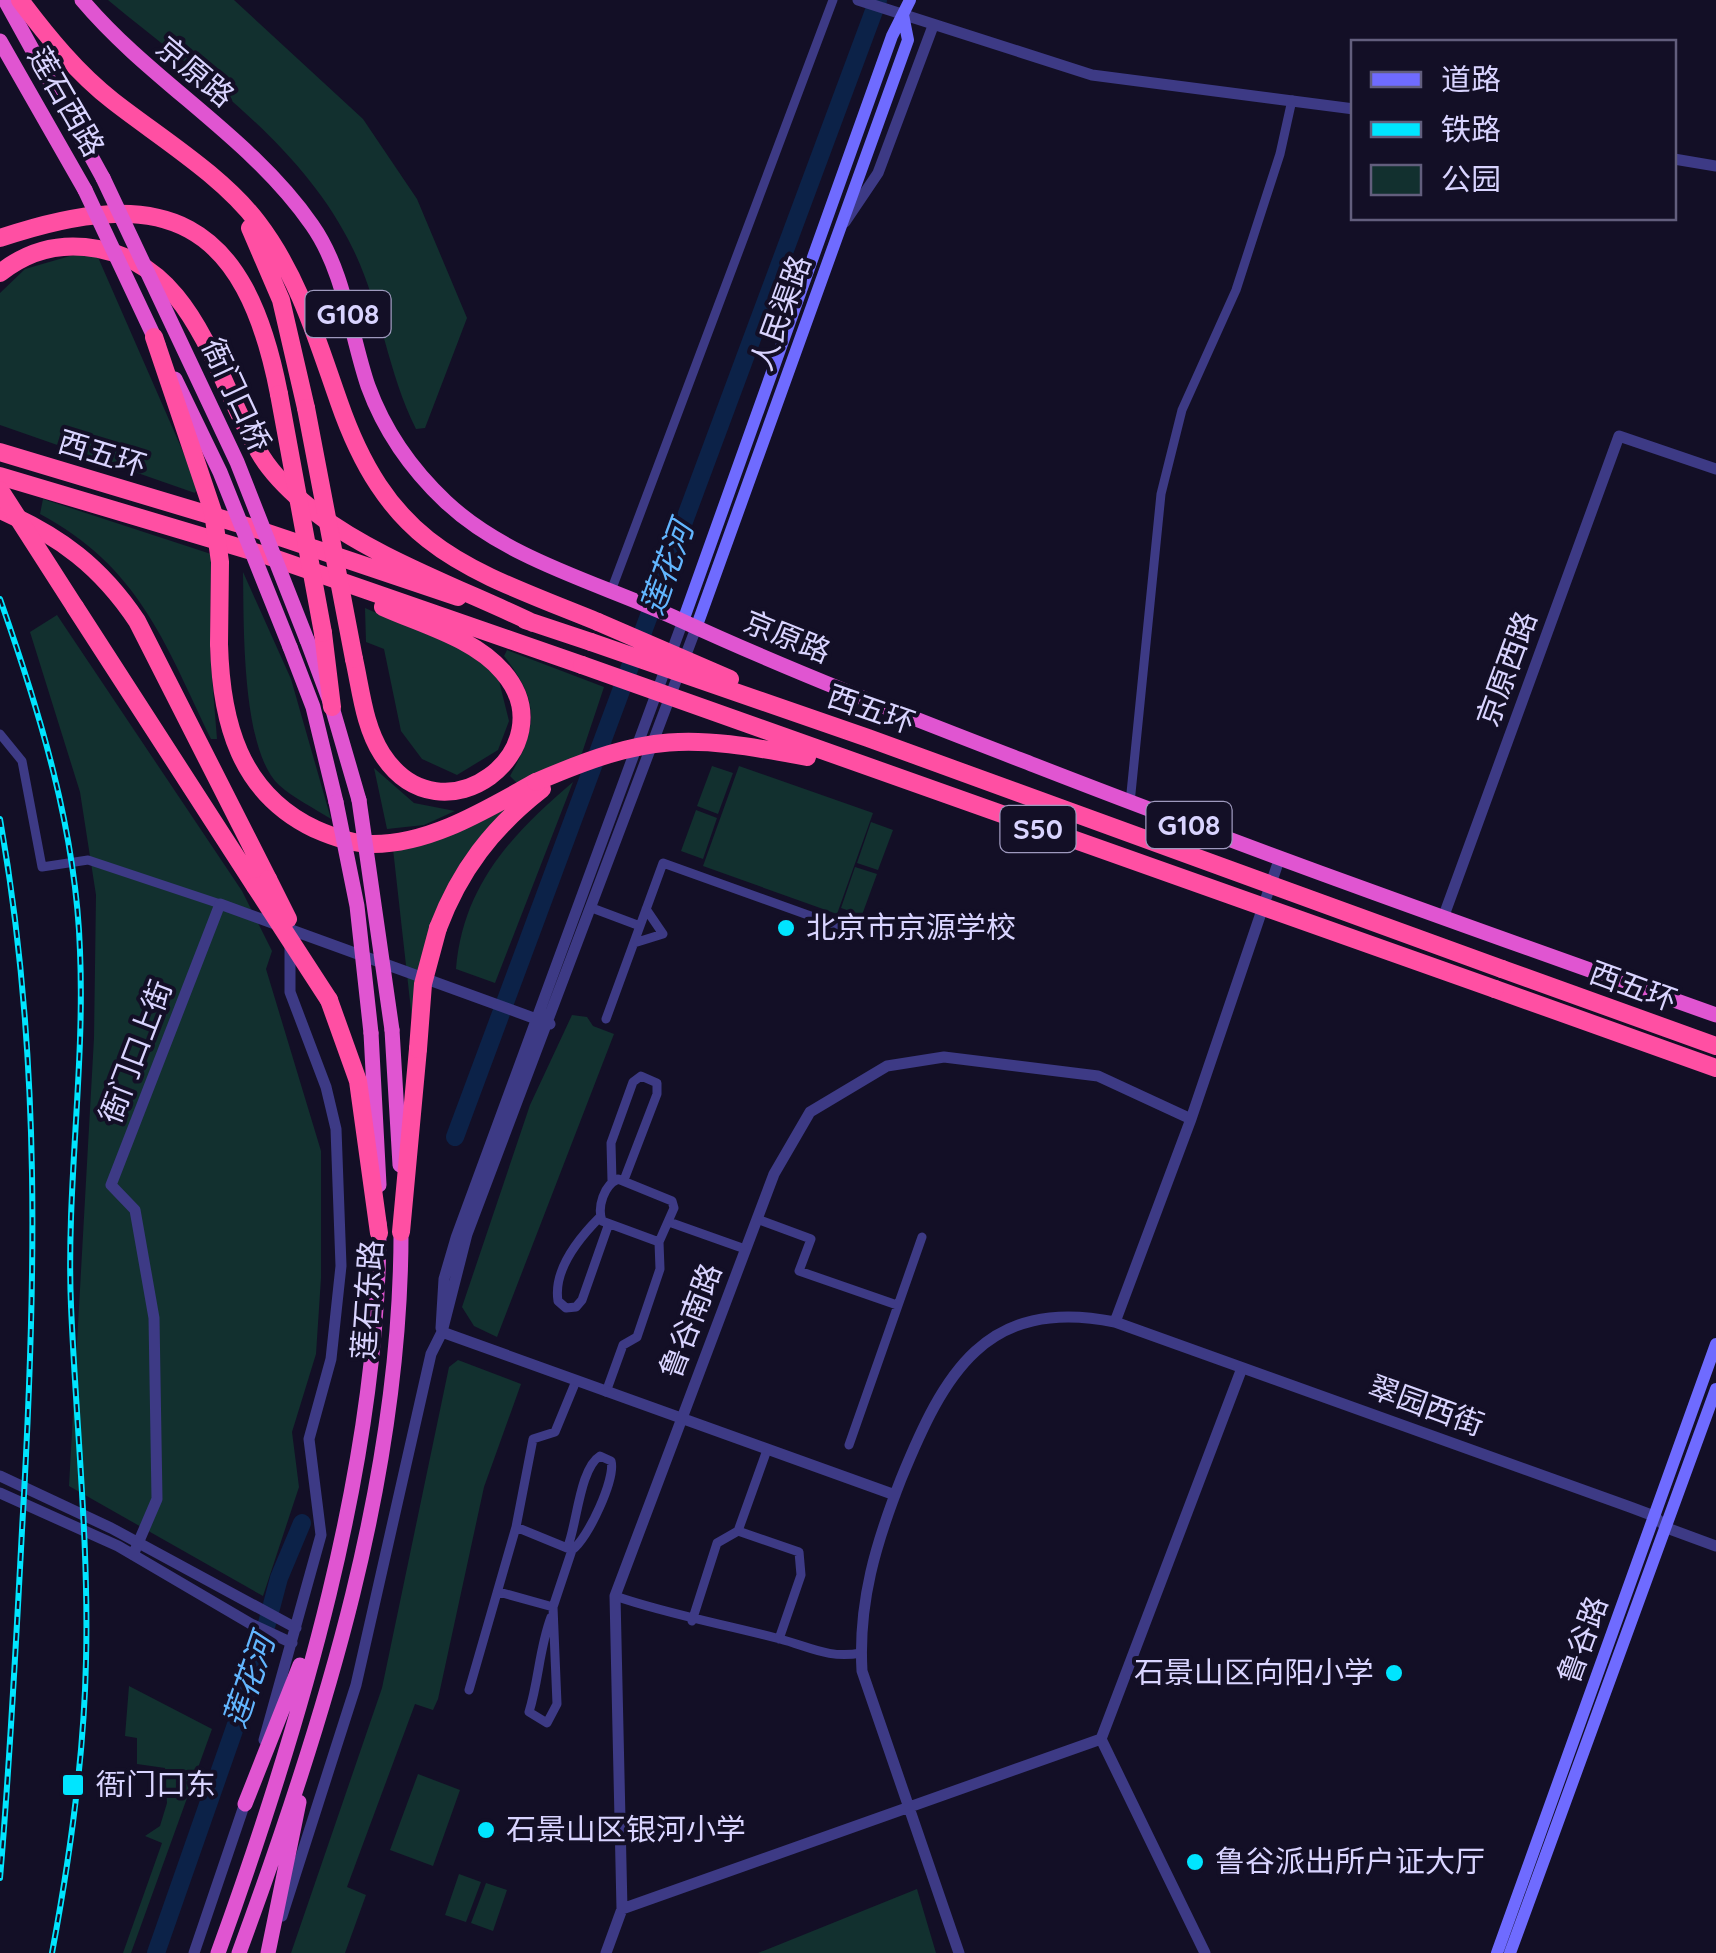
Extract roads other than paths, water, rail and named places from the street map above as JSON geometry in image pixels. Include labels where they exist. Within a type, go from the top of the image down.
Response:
[{"type":"highway","name":"莲石西路","points":[[5,0],[22,12],[104,178]]},
{"type":"highway","name":"京原路","points":[[82,0],[129,52],[288,191],[317,232],[341,287],[369,388],[391,434],[416,472],[450,506],[486,532],[683,621],[1130,803],[1716,1015]]},
{"type":"highway","points":[[22,12],[76,68],[256,219],[294,283],[354,445],[389,505],[410,528],[466,567],[868,738]]},
{"type":"highway","name":"莲石西路","points":[[0,41],[85,190]]},
{"type":"highway","name":"衙门口桥","points":[[104,178],[238,462],[315,637]]},
{"type":"highway","name":"衙门口桥","points":[[85,190],[220,472],[290,647]]},
{"type":"highway","points":[[228,195],[272,274],[306,408],[354,658],[370,728],[380,750],[400,774],[431,791],[458,791],[486,782],[510,756],[520,724],[520,708],[507,676],[494,662],[475,648],[268,556]]},
{"type":"highway","points":[[0,238],[72,216],[106,212],[170,220],[196,234],[233,267],[251,294],[268,336],[315,637],[332,706]]},
{"type":"highway","points":[[0,272],[26,256],[62,247],[103,248],[131,257],[157,274],[178,298],[216,359],[264,461],[312,510],[344,531],[533,622]]},
{"type":"highway","points":[[154,337],[213,512],[220,562],[219,644],[224,716],[247,770],[280,808],[327,834],[375,844],[427,834],[588,760],[649,743],[712,739],[860,767]]},
{"type":"highway","name":"西五环","points":[[0,452],[256,528],[591,642],[868,738],[1716,1046]]},
{"type":"highway","name":"西五环","points":[[0,476],[268,556],[1716,1068]]},
{"type":"highway","points":[[0,490],[262,882]]},
{"type":"highway","points":[[0,510],[68,544],[118,593],[137,621],[262,882],[328,1000],[358,1081],[379,1233]]},
{"type":"highway","name":"莲石东路","points":[[218,1953],[295,1720],[322,1611],[361,1424],[379,1233],[371,1033],[357,906],[312,706],[290,647]]},
{"type":"highway","name":"莲石东路","points":[[240,1953],[346,1618],[386,1429],[401,1232],[392,1030],[359,800],[332,706]]},
{"type":"highway","points":[[401,1232],[423,984],[438,928],[462,873],[478,848],[538,786]]},
{"type":"highway","points":[[245,1804],[322,1611]]},
{"type":"highway","points":[[269,1953],[315,1725]]},
{"type":"main road","name":"人民渠路","points":[[683,621],[910,0]]},
{"type":"main road","name":"人民渠路","points":[[683,621],[835,238],[908,40],[903,16]]},
{"type":"main road","name":"鲁谷路","points":[[1497,1953],[1716,1344]]},
{"type":"main road","name":"鲁谷路","points":[[1510,1953],[1716,1389]]},
{"type":"street","name":"人民渠路","points":[[618,593],[833,0]]},
{"type":"street","points":[[858,0],[1092,74],[1351,109]]},
{"type":"street","points":[[835,238],[878,173],[933,26]]},
{"type":"street","points":[[1130,803],[1161,494],[1182,410],[1236,290],[1280,154],[1292,100]]},
{"type":"street","points":[[1676,158],[1716,166]]},
{"type":"street","name":"京原西路","points":[[1443,918],[1619,436],[1716,469]]},
{"type":"street","points":[[269,1953],[356,1685],[432,1354],[442,1332],[438,1315],[456,1238],[592,908],[683,621]]},
{"type":"street","points":[[544,1022],[683,621]]},
{"type":"street","points":[[0,734],[22,762],[42,868],[88,860],[544,1022]]},
{"type":"street","points":[[959,1953],[862,1671],[864,1592],[895,1495],[939,1394],[968,1358],[990,1340],[1048,1319],[1091,1317],[1115,1322],[1191,1119],[1279,860]]},
{"type":"street","points":[[606,1018],[663,862],[858,933]]},
{"type":"street","name":"衙门口上街","points":[[136,1549],[157,1499],[154,1318],[135,1210],[111,1185],[220,904]]},
{"type":"street","points":[[592,908],[640,926]]},
{"type":"street","points":[[634,943],[663,934],[646,909]]},
{"type":"street","name":"莲石东路","points":[[194,1953],[245,1804],[287,1640],[322,1536],[309,1439],[336,1328],[341,1202],[332,1108],[290,992],[291,930]]},
{"type":"street","name":"鲁谷南路","points":[[606,1953],[622,1909],[615,1596],[774,1174],[810,1112],[886,1066],[944,1058],[1098,1076],[1191,1119]]},
{"type":"street","points":[[608,1226],[582,1300],[566,1308],[558,1302],[557,1292],[574,1243],[600,1216],[612,1181],[612,1143],[634,1082],[641,1076],[650,1076],[657,1083],[657,1094],[624,1180]]},
{"type":"street","points":[[606,1392],[623,1345],[637,1337],[660,1269],[659,1242],[674,1208],[668,1196],[624,1180],[612,1181]]},
{"type":"street","points":[[600,1216],[608,1226],[659,1242]]},
{"type":"street","points":[[757,1219],[810,1238],[800,1271],[897,1305]]},
{"type":"street","points":[[668,1222],[745,1249]]},
{"type":"street","points":[[849,1445],[922,1237]]},
{"type":"street","name":"翠园西街","points":[[1115,1322],[1654,1516],[1666,1528],[1716,1546]]},
{"type":"street","points":[[442,1332],[895,1495]]},
{"type":"street","points":[[1206,1953],[1102,1739],[1242,1368]]},
{"type":"street","points":[[469,1690],[500,1592],[533,1439],[555,1432],[576,1381]]},
{"type":"street","points":[[692,1621],[717,1542],[738,1531],[767,1450]]},
{"type":"street","points":[[552,1612],[557,1704],[547,1723],[529,1712],[541,1675],[540,1646],[570,1548],[585,1478],[592,1461],[600,1456],[611,1460],[613,1469],[596,1516],[570,1548]]},
{"type":"street","points":[[0,1476],[292,1626]]},
{"type":"street","points":[[0,1493],[136,1549],[251,1624],[287,1640]]},
{"type":"street","points":[[516,1527],[570,1548]]},
{"type":"street","points":[[738,1531],[798,1552],[801,1575],[779,1639]]},
{"type":"street","points":[[500,1592],[552,1612]]},
{"type":"street","points":[[615,1596],[692,1621],[779,1639],[834,1658],[861,1653]]},
{"type":"street","points":[[622,1909],[1102,1739]]},
{"type":"waterway","name":"莲花河","points":[[455,1137],[878,0]]},
{"type":"waterway","name":"莲花河","points":[[156,1953],[253,1676],[279,1578],[302,1523]]},
{"type":"railway","points":[[0,599],[54,772],[71,861],[80,951],[70,1262],[84,1527],[86,1661],[75,1808],[52,1953]]},
{"type":"railway","points":[[0,819],[23,996],[32,1173],[27,1440],[0,1878]]},
{"type":"place","name":"北京市京源学校","points":[[786,928]]},
{"type":"place","name":"石景山区向阳小学","points":[[1394,1673]]},
{"type":"place","name":"衙门口东","points":[[73,1785]]},
{"type":"place","name":"石景山区银河小学","points":[[486,1830]]},
{"type":"place","name":"鲁谷派出所户证大厅","points":[[1195,1862]]}]
